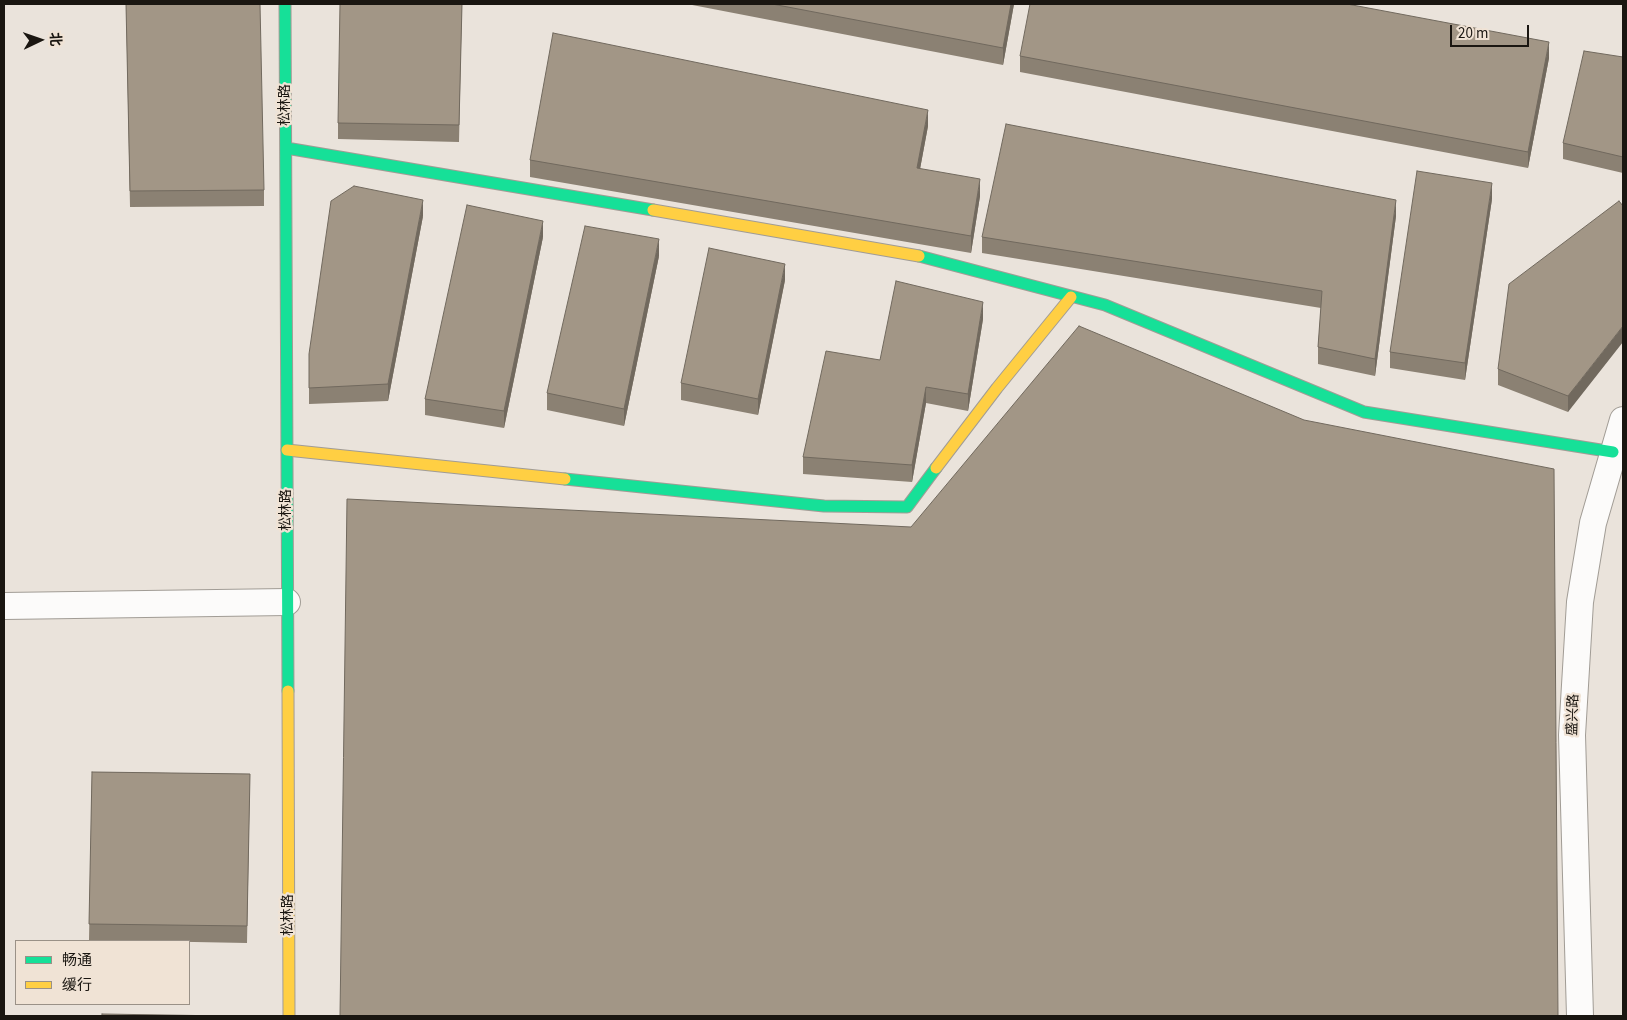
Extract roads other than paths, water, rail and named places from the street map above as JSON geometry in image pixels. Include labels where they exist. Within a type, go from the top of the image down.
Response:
[{"type":"street","name":"松林路","points":[[285,4],[289,1016]]},
{"type":"street","points":[[286,148],[917,255],[1105,305],[1364,412],[1613,452]]},
{"type":"street","points":[[287,450],[824,506],[907,508],[997,388],[1071,297]]},
{"type":"street","name":"盛兴路","points":[[1580,1016],[1572,735],[1579,611],[1592,523],[1623,420]]},
{"type":"street","points":[[4,606],[287,602]]}]
